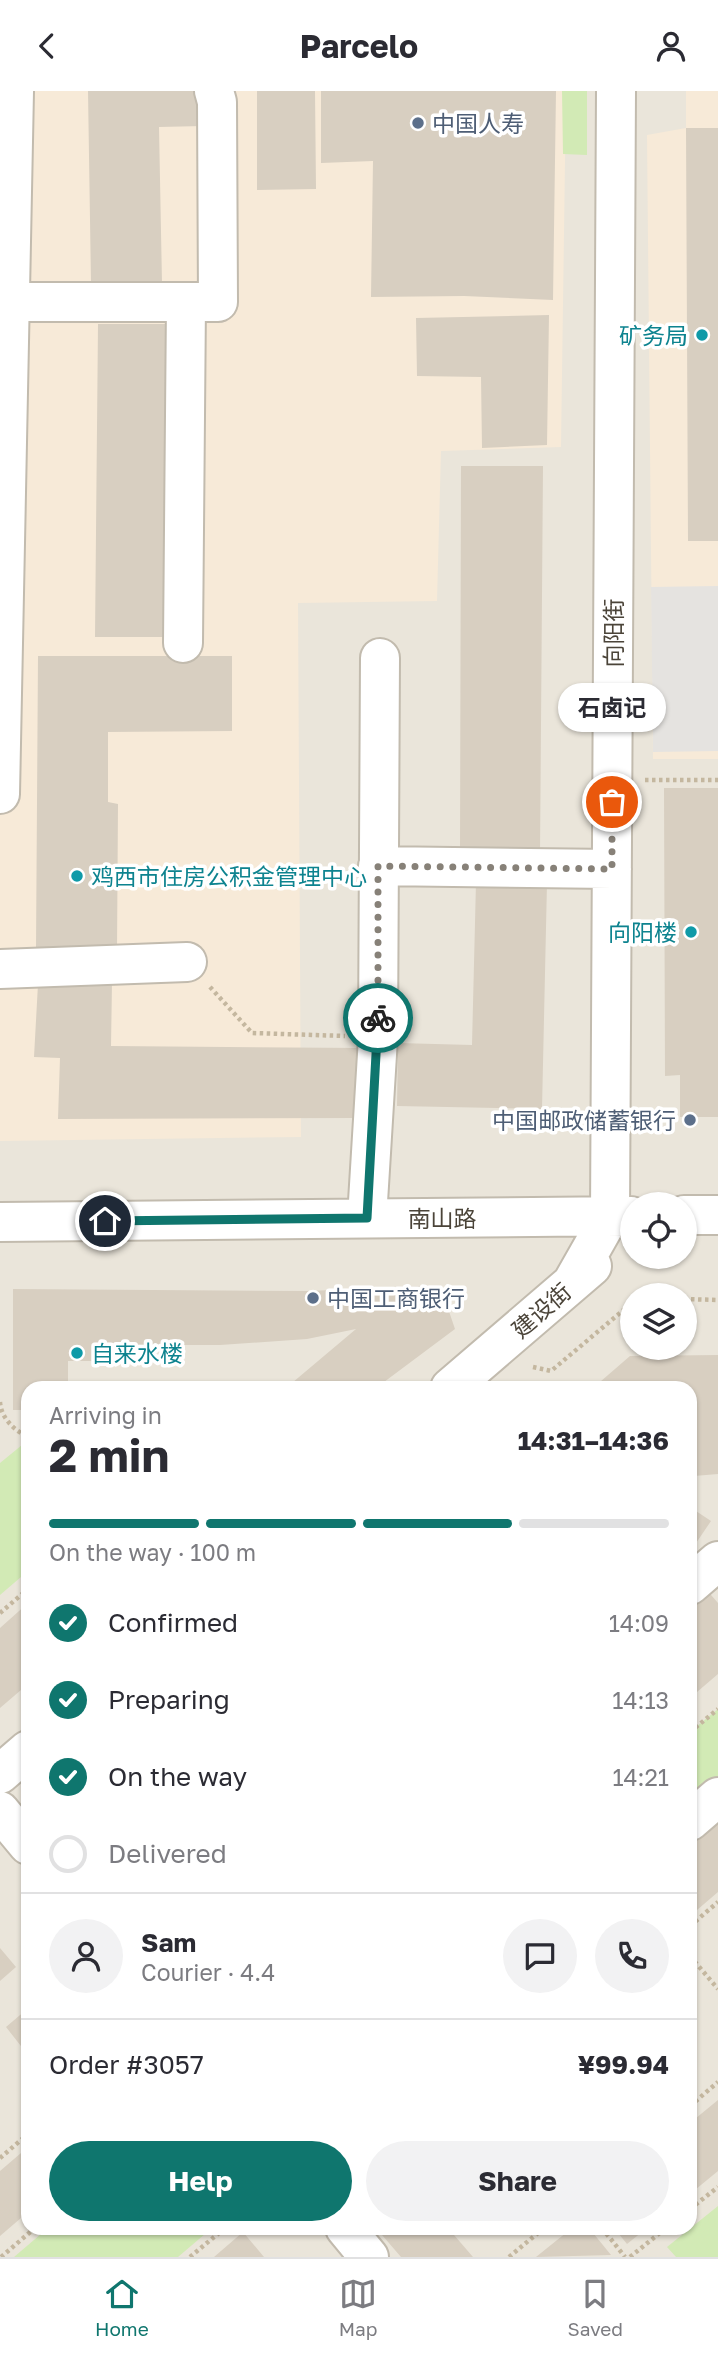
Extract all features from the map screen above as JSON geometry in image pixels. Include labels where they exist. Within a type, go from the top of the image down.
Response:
[{"type":"street","points":[[0,794],[14,91]]},
{"type":"street","points":[[10,302],[218,302],[218,102],[214,91]]},
{"type":"street","name":"向阳街","points":[[616,91],[612,869],[623,1192]]},
{"type":"street","points":[[183,643],[187,302]]},
{"type":"street","points":[[367,1218],[377,1038],[380,658]]},
{"type":"street","points":[[378,866],[612,869]]},
{"type":"street","points":[[0,969],[187,962]]},
{"type":"street","points":[[697,1216],[718,1215]]},
{"type":"street","name":"南山路","points":[[0,1222],[367,1218],[620,1222]]},
{"type":"street","name":"建设街","points":[[458,1381],[572,1283],[620,1227]]},
{"type":"street","points":[[697,1579],[718,1561]]},
{"type":"street","points":[[0,1774],[21,1756]]},
{"type":"street","points":[[697,1815],[718,1797]]},
{"type":"street","points":[[0,1811],[21,1836]]},
{"type":"street","points":[[351,2235],[369,2257]]},
{"type":"path","points":[[612,780],[718,780]]},
{"type":"path","points":[[187,962],[252,1033],[323,1035]]},
{"type":"path","points":[[697,1300],[718,1300]]},
{"type":"path","points":[[533,1367],[551,1371],[620,1313]]},
{"type":"path","points":[[0,1402],[1,1412],[21,1434]]},
{"type":"path","points":[[0,1613],[21,1596]]},
{"type":"path","points":[[697,1727],[718,1709]]},
{"type":"path","points":[[697,1920],[718,1902]]},
{"type":"path","points":[[697,1964],[718,1989]]},
{"type":"path","points":[[697,2100],[718,2081]]},
{"type":"path","points":[[0,2158],[21,2140]]},
{"type":"path","points":[[697,2203],[718,2186]]},
{"type":"path","points":[[1,2257],[27,2235]]},
{"type":"path","points":[[191,2257],[217,2235]]},
{"type":"path","points":[[509,2257],[536,2235]]},
{"type":"path","points":[[608,2235],[627,2257],[657,2235]]},
{"type":"shaded area","points":[[0,91],[718,91],[718,2257],[0,2257]]},
{"type":"shaded area","points":[[0,91],[566,91],[561,447],[441,451],[437,601],[298,603],[301,1137],[0,1141]]},
{"type":"shaded area","points":[[686,91],[718,91],[718,759],[653,759],[647,135],[686,128]]},
{"type":"shaded area","points":[[718,586],[718,751],[653,752],[651,587]]},
{"type":"green space","points":[[562,91],[587,91],[587,155],[563,154]]},
{"type":"green space","points":[[21,1446],[21,1577],[0,1595],[0,1463]]},
{"type":"green space","points":[[718,1709],[718,1785],[697,1803],[697,1726]]},
{"type":"green space","points":[[718,2206],[718,2257],[676,2257],[667,2247],[682,2235],[697,2235],[697,2223]]},
{"type":"green space","points":[[40,2235],[204,2235],[178,2257],[14,2257]]},
{"type":"building","points":[[88,91],[202,91],[203,126],[159,127],[162,283],[91,284]]},
{"type":"building","points":[[257,91],[315,91],[316,189],[257,190]]},
{"type":"building","points":[[321,91],[556,91],[553,300],[464,296],[371,297],[373,161],[321,163]]},
{"type":"building","name":"矿务局","points":[[686,128],[718,128],[718,541],[688,541]]},
{"type":"building","points":[[549,315],[547,445],[482,448],[481,377],[417,376],[416,318]]},
{"type":"building","points":[[98,324],[168,324],[165,637],[95,637]]},
{"type":"building","points":[[461,466],[543,466],[540,854],[460,855]]},
{"type":"building","points":[[38,656],[232,656],[232,731],[108,732],[108,802],[118,804],[117,950],[36,949]]},
{"type":"building","name":"向阳楼","points":[[664,788],[718,788],[718,1117],[680,1117],[680,1075],[665,1076]]},
{"type":"building","points":[[476,882],[547,883],[542,1109],[397,1106],[398,1043],[472,1045]]},
{"type":"building","points":[[112,982],[111,1046],[361,1048],[356,1118],[58,1119],[60,1058],[34,1057],[38,984]]},
{"type":"building","points":[[440,1285],[455,1329],[385,1381],[294,1381],[356,1329],[307,1339],[220,1345],[141,1345],[141,1361],[68,1361],[68,1381],[21,1381],[21,1410],[13,1410],[13,1289],[309,1291]]},
{"type":"building","points":[[697,1355],[718,1355],[718,1474],[697,1476],[697,1381],[601,1381],[625,1360],[697,1360]]},
{"type":"building","points":[[697,1512],[711,1521],[697,1542]]},
{"type":"building","points":[[705,1588],[718,1603],[718,1674],[697,1692],[697,1595]]},
{"type":"building","points":[[21,1609],[21,1690],[0,1708],[0,1628]]},
{"type":"building","points":[[718,1818],[718,1892],[697,1910],[697,1837]]},
{"type":"building","points":[[0,1948],[16,1967],[0,1981]]},
{"type":"building","points":[[21,2014],[21,2046],[6,2027]]},
{"type":"building","points":[[718,2100],[718,2171],[697,2188],[697,2117]]},
{"type":"building","points":[[21,2153],[21,2218],[0,2236],[0,2171]]},
{"type":"building","points":[[240,2235],[246,2235],[264,2257],[214,2257]]},
{"type":"building","points":[[382,2235],[454,2235],[473,2257],[401,2257]]},
{"type":"building","points":[[563,2235],[595,2235],[611,2255],[536,2257]]},
{"type":"building","points":[[620,2235],[638,2235],[627,2244]]},
{"type":"way so far","points":[[378,1018],[378,866],[612,869],[612,802]]},
{"type":"place","name":"中国人寿","points":[[418,123]]},
{"type":"place","name":"矿务局","points":[[702,335]]},
{"type":"place","name":"石卤记","points":[[612,802]]},
{"type":"place","name":"鸡西市住房公积金管理中心","points":[[77,876]]},
{"type":"place","name":"向阳楼","points":[[691,932]]},
{"type":"place","name":"中国邮政储蓄银行","points":[[690,1120]]},
{"type":"place","name":"中国工商银行","points":[[313,1298]]},
{"type":"place","name":"自来水楼","points":[[77,1353]]},
{"type":"route","points":[[105,1221],[367,1218],[372,1167],[378,1018]]}]
